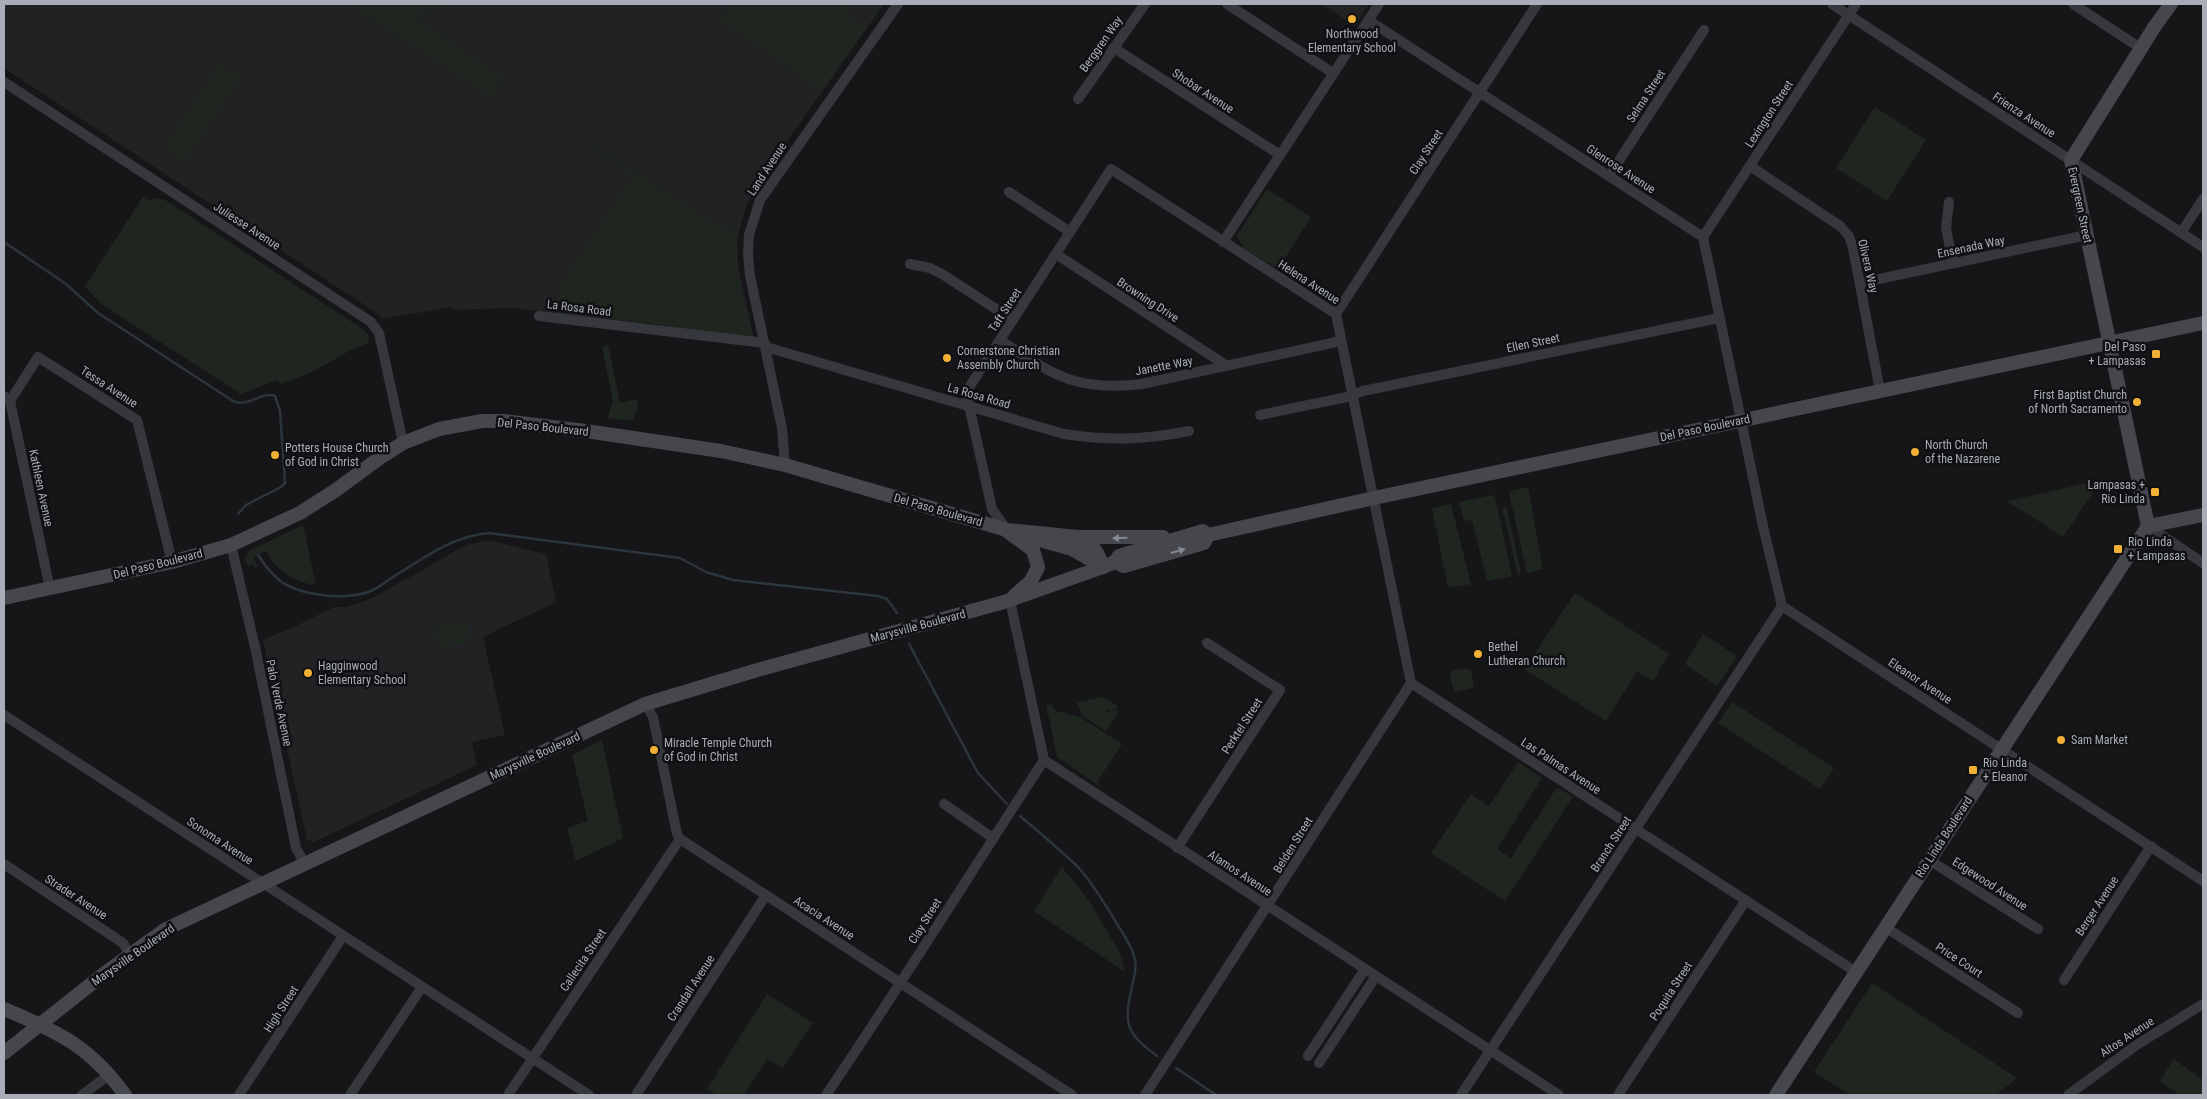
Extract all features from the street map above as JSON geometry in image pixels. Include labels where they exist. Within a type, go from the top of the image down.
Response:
[{"type":"main road","name":"Evergreen Street","points":[[2148,526],[2071,160],[2142,50],[2155,26],[2171,4]]},
{"type":"main road","name":"Del Paso Boulevard","points":[[1208,535],[1374,498],[2203,323]]},
{"type":"main road","name":"Del Paso Boulevard","points":[[4,598],[172,562],[231,545],[300,513],[404,443],[450,426],[482,421],[503,421],[690,446],[785,465],[1007,530],[1078,537],[1187,536]]},
{"type":"main road","points":[[2148,526],[2203,515]]},
{"type":"main road","name":"Rio Linda Boulevard","points":[[1776,1095],[2148,526]]},
{"type":"main road","points":[[1007,530],[1072,549],[1109,565]]},
{"type":"main road","points":[[1007,530],[1033,550],[1038,566],[1031,582],[1010,600]]},
{"type":"main road","name":"Marysville Boulevard","points":[[4,1053],[166,929],[645,704],[674,694],[1010,600],[1109,565],[1119,556],[1202,532],[1208,535],[1204,543],[1124,566],[1109,565]]},
{"type":"main road","points":[[1078,537],[1091,544],[1109,565]]},
{"type":"main road","points":[[4,1009],[66,1037],[83,1050],[109,1075],[125,1095]]},
{"type":"street","name":"Land Avenue","points":[[785,465],[784,435],[748,263],[749,235],[755,212],[766,189],[898,4]]},
{"type":"street","name":"Berggren Way","points":[[1078,99],[1144,4]]},
{"type":"street","points":[[1227,4],[1333,73]]},
{"type":"street","points":[[1223,242],[1378,4]]},
{"type":"street","name":"Clay Street","points":[[1336,314],[1537,4]]},
{"type":"street","name":"Frienza Avenue","points":[[1832,4],[2203,247]]},
{"type":"street","name":"Lexington Street","points":[[1703,237],[1856,4]]},
{"type":"street","points":[[2073,4],[2142,50]]},
{"type":"street","name":"Glenrose Avenue","points":[[1368,20],[1703,237]]},
{"type":"street","name":"Selma Street","points":[[1609,176],[1704,30]]},
{"type":"street","name":"Shobar Avenue","points":[[1114,48],[1280,155]]},
{"type":"street","name":"Juliesse Avenue","points":[[4,82],[372,322],[379,333],[404,443]]},
{"type":"street","name":"Olivera Way","points":[[1750,166],[1845,230],[1854,248],[1880,391]]},
{"type":"street","name":"Helena Avenue","points":[[1111,169],[1336,314],[1374,498]]},
{"type":"street","name":"Taft Street","points":[[1007,530],[992,510],[966,392],[1111,169]]},
{"type":"street","points":[[1008,192],[1070,232]]},
{"type":"street","points":[[2181,233],[2203,199]]},
{"type":"street","points":[[1949,202],[1946,228],[1953,263]]},
{"type":"street","name":"Ensenada Way","points":[[1860,283],[2087,235]]},
{"type":"street","points":[[1703,237],[1762,526],[1782,606]]},
{"type":"street","name":"Browning Drive","points":[[1056,254],[1227,366]]},
{"type":"street","points":[[910,264],[923,266],[942,274],[1013,320]]},
{"type":"street","name":"La Rosa Road","points":[[539,316],[766,345],[1064,434],[1088,438],[1137,440],[1189,431]]},
{"type":"street","name":"Ellen Street","points":[[1352,394],[1719,318]]},
{"type":"street","name":"Janette Way","points":[[1000,340],[1059,377],[1109,387],[1142,384],[1341,341]]},
{"type":"street","name":"Tessa Avenue","points":[[7,398],[38,357],[137,420],[172,562]]},
{"type":"street","points":[[1260,415],[1347,397],[1352,394]]},
{"type":"street","name":"Kathleen Avenue","points":[[7,398],[50,589]]},
{"type":"street","points":[[1374,498],[1411,683]]},
{"type":"street","points":[[2148,526],[2203,563]]},
{"type":"street","name":"Palo Verde Avenue","points":[[231,545],[255,646],[296,848],[305,864]]},
{"type":"street","points":[[1010,600],[1044,760]]},
{"type":"street","name":"Eleanor Avenue","points":[[1782,606],[2203,881]]},
{"type":"street","name":"Branch Street","points":[[1461,1095],[1782,606]]},
{"type":"street","name":"Perktel Street","points":[[1178,848],[1280,690],[1207,643]]},
{"type":"street","name":"Las Palmas Avenue","points":[[1411,683],[1856,972]]},
{"type":"street","name":"Belden Street","points":[[1145,1095],[1411,683]]},
{"type":"street","points":[[645,704],[653,717],[677,834],[680,839]]},
{"type":"street","name":"Sonoma Avenue","points":[[4,715],[589,1095]]},
{"type":"street","name":"Clay Street","points":[[826,1095],[901,984],[1044,760]]},
{"type":"street","name":"Alamos Avenue","points":[[1044,760],[1559,1095]]},
{"type":"street","points":[[944,804],[993,838]]},
{"type":"street","name":"Acacia Avenue","points":[[680,839],[1072,1095]]},
{"type":"street","name":"Callecita Street","points":[[508,1095],[680,839]]},
{"type":"street","name":"Berger Avenue","points":[[2064,980],[2151,846]]},
{"type":"street","name":"Edgewood Avenue","points":[[1929,860],[2038,929]]},
{"type":"street","name":"Strader Avenue","points":[[4,864],[123,943],[130,955]]},
{"type":"street","name":"Crandall Avenue","points":[[636,1095],[766,895]]},
{"type":"street","name":"Poquita Street","points":[[1618,1095],[1746,900]]},
{"type":"street","name":"Price Court","points":[[1885,927],[2018,1013]]},
{"type":"street","name":"High Street","points":[[239,1095],[343,936]]},
{"type":"street","points":[[1308,1056],[1365,969]]},
{"type":"street","points":[[1319,1063],[1376,976]]},
{"type":"street","points":[[350,1095],[422,987]]},
{"type":"street","name":"Altos Avenue","points":[[2068,1095],[2138,1044],[2203,1004]]},
{"type":"street","points":[[1315,1044],[1326,1052]]},
{"type":"street","points":[[82,1095],[109,1075]]},
{"type":"shaded area","points":[[4,4],[884,4],[759,181],[746,206],[737,240],[738,264],[753,335],[513,308],[453,310],[452,307],[382,319],[372,310],[4,68]]},
{"type":"shaded area","points":[[348,4],[453,4],[413,16],[504,77],[491,97]]},
{"type":"shaded area","points":[[730,4],[847,4],[843,9],[850,14],[850,18],[866,26],[876,11],[872,5],[878,8],[884,4],[821,91],[719,19]]},
{"type":"shaded area","name":"Northwood Elementary School","points":[[1322,4],[1369,4],[1355,26]]},
{"type":"shaded area","points":[[219,64],[241,76],[185,162],[163,148]]},
{"type":"shaded area","points":[[1875,107],[1926,140],[1887,201],[1836,168]]},
{"type":"shaded area","points":[[594,145],[718,226],[739,230],[737,243],[738,270],[752,337],[650,323],[561,314],[556,292],[633,176],[593,149]]},
{"type":"shaded area","points":[[1267,189],[1311,217],[1278,269],[1244,249],[1237,236]]},
{"type":"shaded area","points":[[143,197],[149,201],[156,198],[165,200],[363,329],[369,336],[368,343],[349,351],[312,372],[280,384],[278,380],[241,394],[101,304],[85,286]]},
{"type":"shaded area","points":[[608,345],[620,403],[637,399],[638,407],[632,421],[608,418],[613,400],[602,347]]},
{"type":"shaded area","points":[[2106,479],[2099,483],[2063,537],[2007,501]]},
{"type":"shaded area","points":[[1528,487],[1543,569],[1527,573],[1509,494],[1511,491]]},
{"type":"shaded area","points":[[1492,495],[1495,497],[1512,576],[1487,581],[1472,520],[1464,521],[1459,502]]},
{"type":"shaded area","points":[[1451,504],[1471,584],[1448,588],[1432,508]]},
{"type":"shaded area","points":[[1507,507],[1521,574],[1518,575],[1502,508]]},
{"type":"shaded area","points":[[303,525],[316,585],[301,582],[287,575],[275,564],[266,551],[253,557],[258,565],[254,568],[252,564],[248,567],[245,559],[249,551]]},
{"type":"shaded area","points":[[489,540],[546,554],[556,602],[483,637],[505,735],[472,742],[477,765],[314,842],[307,840],[263,640],[334,607],[346,607],[371,599],[466,545]]},
{"type":"shaded area","points":[[1575,593],[1669,654],[1653,681],[1637,671],[1606,721],[1524,669]]},
{"type":"shaded area","points":[[467,621],[471,642],[437,646],[434,627]]},
{"type":"shaded area","points":[[1703,634],[1737,656],[1717,686],[1685,664]]},
{"type":"shaded area","points":[[1466,668],[1471,670],[1474,684],[1472,688],[1454,692],[1450,676],[1452,671]]},
{"type":"shaded area","points":[[1104,697],[1118,706],[1116,709],[1106,710],[1106,712],[1116,710],[1119,712],[1106,731],[1082,715],[1077,702]]},
{"type":"shaded area","points":[[1732,702],[1834,768],[1820,789],[1718,723]]},
{"type":"shaded area","points":[[1051,704],[1056,711],[1080,717],[1122,744],[1097,782],[1101,787],[1057,757],[1046,705]]},
{"type":"shaded area","points":[[602,740],[623,838],[576,861],[567,828],[588,821],[572,755]]},
{"type":"shaded area","points":[[1518,762],[1542,778],[1497,849],[1511,858],[1557,787],[1573,797],[1505,901],[1431,853],[1471,794],[1489,806]]},
{"type":"shaded area","points":[[1062,867],[1090,902],[1120,953],[1125,972],[1034,911]]},
{"type":"shaded area","points":[[1872,983],[2017,1078],[1996,1095],[1850,1095],[1814,1072]]},
{"type":"shaded area","points":[[767,994],[813,1023],[783,1068],[767,1059],[744,1095],[717,1095],[707,1089]]},
{"type":"shaded area","points":[[2174,1059],[2203,1080],[2203,1095],[2180,1095],[2160,1081]]},
{"type":"waterway","points":[[4,242],[66,284],[98,313],[233,401],[239,403],[270,395],[275,396],[280,411],[285,483],[281,487],[246,505],[238,514]]},
{"type":"waterway","points":[[258,555],[269,571],[288,586],[315,594],[350,596],[374,590],[451,543],[463,538],[489,533],[680,558],[706,572],[733,580],[878,596],[887,599],[897,613]]},
{"type":"waterway","points":[[909,644],[978,773],[1007,804]]},
{"type":"waterway","points":[[1020,816],[1077,866],[1097,892],[1128,941],[1136,966],[1128,1007],[1129,1025],[1138,1040],[1157,1056]]},
{"type":"waterway","points":[[1176,1068],[1216,1095]]},
{"type":"place","name":"Northwood Elementary School","points":[[1352,19]]},
{"type":"place","name":"Del Paso + Lampasas","points":[[2156,354]]},
{"type":"place","name":"Cornerstone Christian Assembly Church","points":[[947,358]]},
{"type":"place","name":"First Baptist Church of North Sacramento","points":[[2137,402]]},
{"type":"place","name":"North Church of the Nazarene","points":[[1915,452]]},
{"type":"place","name":"Potters House Church of God in Christ","points":[[275,455]]},
{"type":"place","name":"Lampasas + Rio Linda","points":[[2155,492]]},
{"type":"place","name":"Rio Linda + Lampasas","points":[[2118,549]]},
{"type":"place","name":"Bethel Lutheran Church","points":[[1478,654]]},
{"type":"place","name":"Hagginwood Elementary School","points":[[308,673]]},
{"type":"place","name":"Sam Market","points":[[2061,740]]},
{"type":"place","name":"Miracle Temple Church of God in Christ","points":[[654,750]]},
{"type":"place","name":"Rio Linda + Eleanor","points":[[1973,770]]}]
